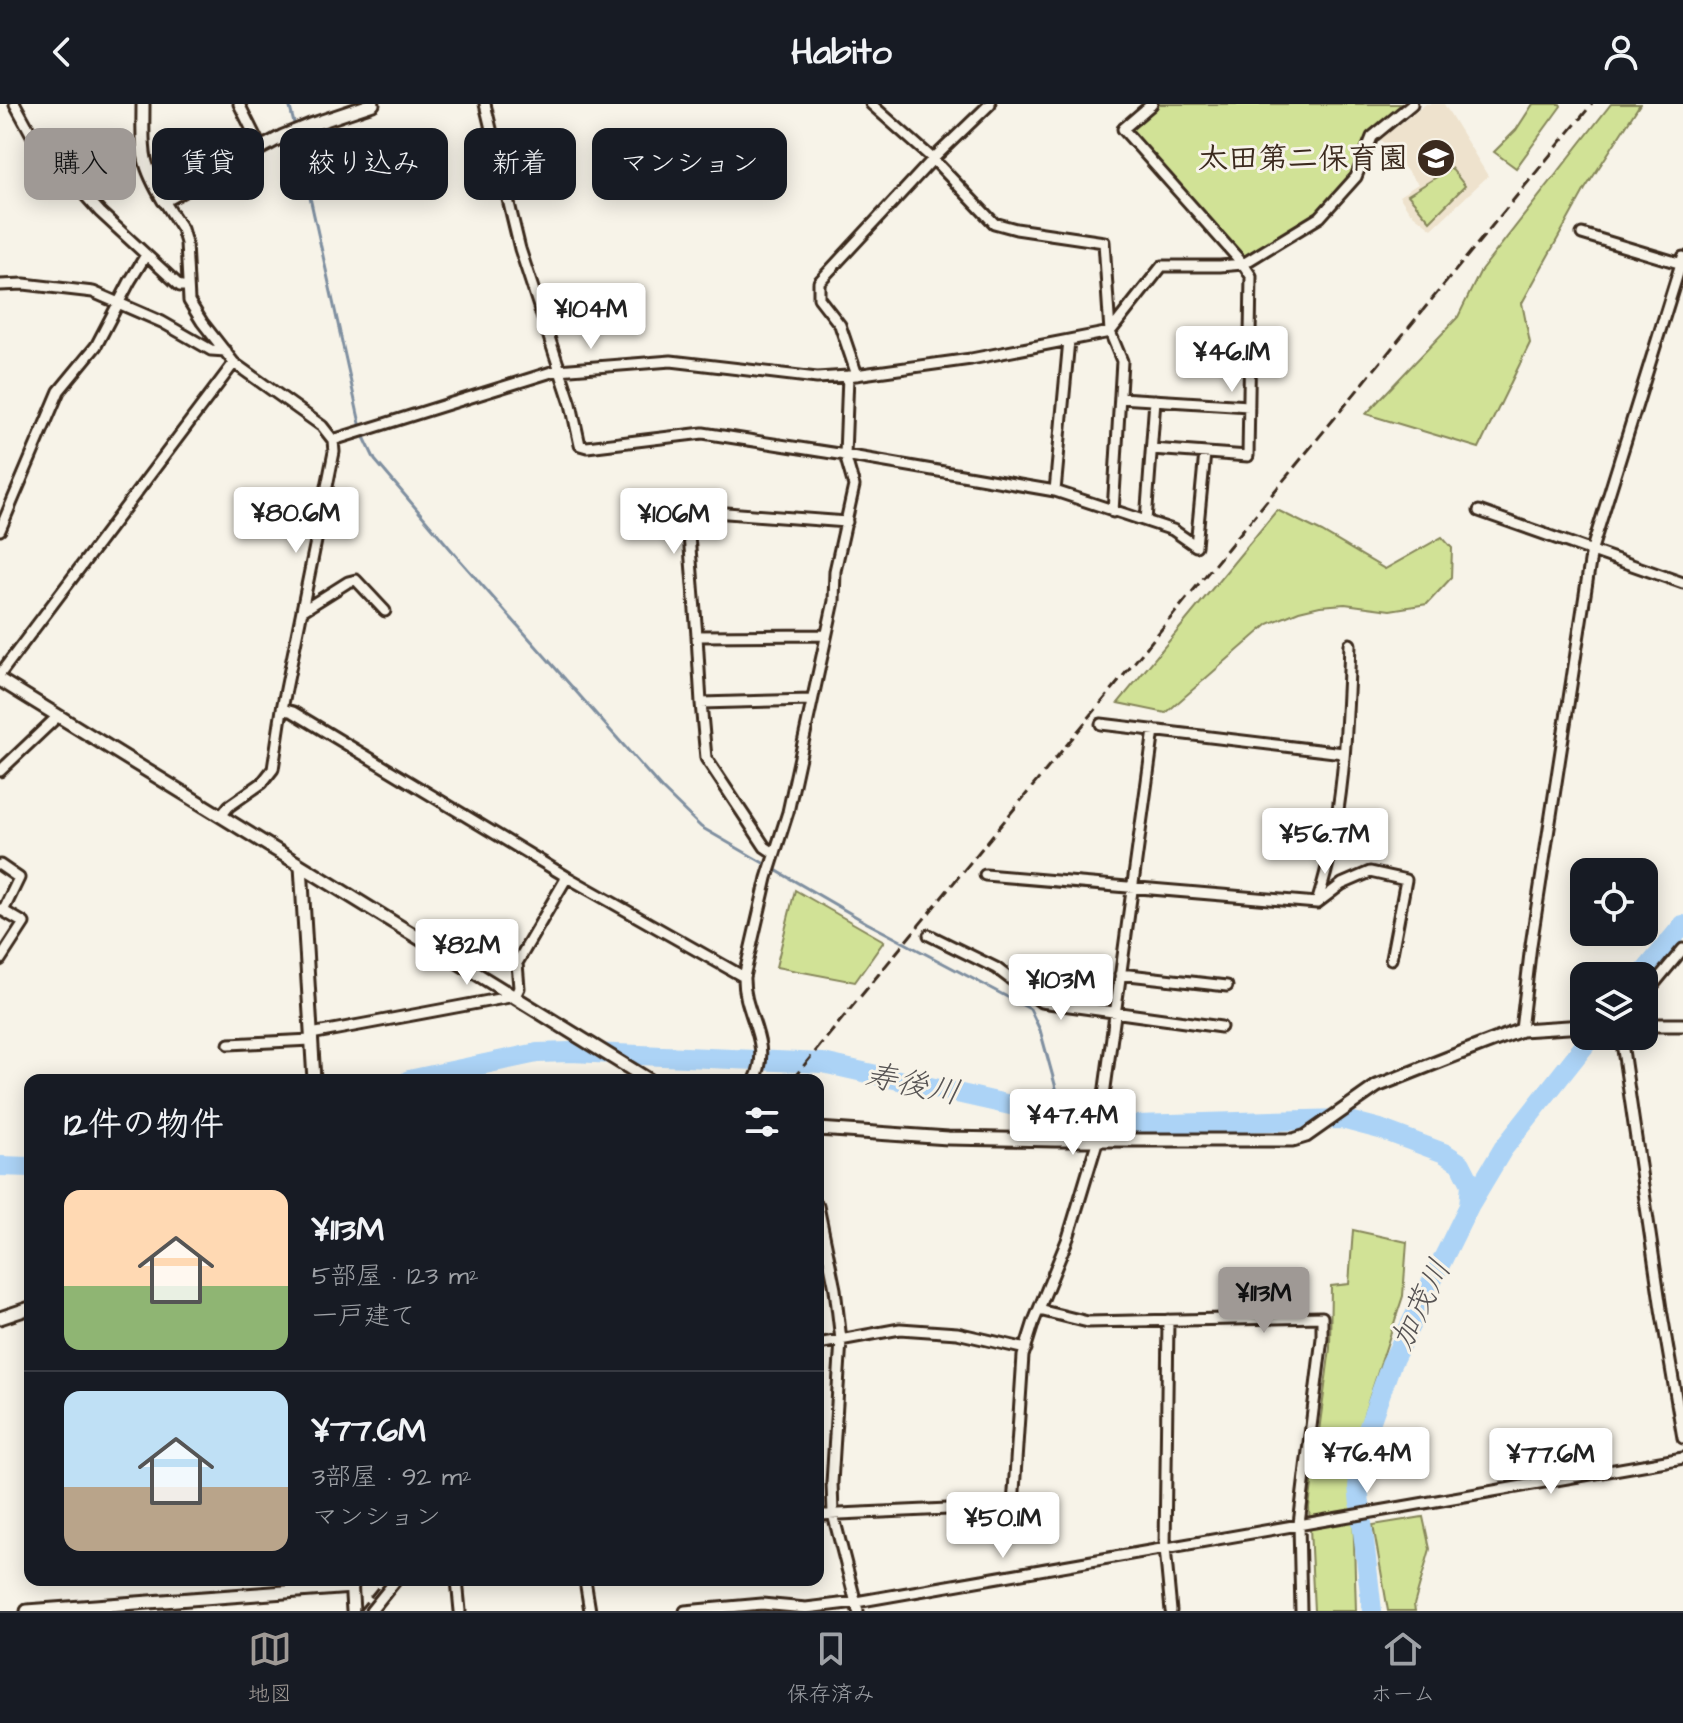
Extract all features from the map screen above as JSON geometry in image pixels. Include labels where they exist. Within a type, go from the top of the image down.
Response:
[{"type":"street","points":[[15,104],[33,137],[100,212],[180,286],[186,286]]},
{"type":"street","points":[[143,104],[143,156],[147,172],[182,229],[186,243],[189,301],[234,363],[322,426],[333,440],[334,452],[282,709],[273,769],[262,783],[229,806],[221,816]]},
{"type":"street","points":[[239,104],[251,128]]},
{"type":"street","points":[[264,146],[302,128],[373,104]]},
{"type":"street","points":[[485,104],[520,249],[571,404],[580,445],[587,447],[703,433],[845,455],[1055,491],[1173,530],[1196,546],[1205,453]]},
{"type":"street","points":[[871,104],[933,159],[994,223],[1104,242],[1110,332],[1122,361],[1113,512]]},
{"type":"street","points":[[758,1074],[762,1054],[743,989],[744,977],[768,873],[788,812],[834,601],[835,571],[854,486],[845,455],[853,375],[840,325],[819,298],[819,282],[933,159],[990,104]]},
{"type":"street","points":[[1152,104],[1123,129],[1251,276],[1248,456],[1152,449]]},
{"type":"street","points":[[333,440],[558,370],[671,361],[817,378],[971,359],[1110,332],[1162,266],[1243,264],[1320,217],[1356,177],[1372,137],[1412,104]]},
{"type":"street","points":[[1521,1030],[1531,945],[1592,549],[1682,262],[1582,234]]},
{"type":"street","points":[[0,530],[59,391],[96,346],[146,255]]},
{"type":"street","points":[[0,285],[24,284],[93,292],[162,322],[211,350],[226,351]]},
{"type":"street","points":[[1055,491],[1069,340]]},
{"type":"street","points":[[234,363],[0,677],[58,716],[639,1074]]},
{"type":"street","points":[[1120,398],[1249,406]]},
{"type":"street","points":[[1146,521],[1155,400]]},
{"type":"street","points":[[774,856],[706,758],[687,510],[847,522]]},
{"type":"street","points":[[1479,511],[1683,583]]},
{"type":"street","points":[[302,611],[356,580],[385,611]]},
{"type":"street","points":[[697,636],[826,635]]},
{"type":"street","points":[[1317,903],[1327,870],[1338,811],[1350,644]]},
{"type":"street","points":[[701,703],[812,700]]},
{"type":"street","points":[[282,709],[293,712],[567,877],[744,977]]},
{"type":"street","points":[[0,771],[58,716]]},
{"type":"street","points":[[1101,724],[1343,753]]},
{"type":"street","points":[[824,1515],[1013,1506],[1026,1349],[1068,1238],[1099,1136],[1154,730]]},
{"type":"street","points":[[0,865],[19,878],[2,910],[24,923],[0,960]]},
{"type":"street","points":[[301,866],[314,1074]]},
{"type":"street","points":[[985,875],[1317,903],[1342,884],[1370,872],[1406,880],[1391,959]]},
{"type":"street","points":[[515,996],[519,988],[517,963],[567,877]]},
{"type":"street","points":[[929,935],[996,968],[1041,1002],[1221,1027]]},
{"type":"street","points":[[1658,979],[1683,949]]},
{"type":"street","points":[[1120,974],[1227,986]]},
{"type":"street","points":[[229,1044],[311,1037],[515,996]]},
{"type":"street","points":[[1658,1025],[1683,1025]]},
{"type":"street","points":[[824,1129],[948,1138],[1099,1136],[1293,1140],[1317,1129],[1377,1086],[1521,1030],[1570,1026]]},
{"type":"street","points":[[1623,1050],[1683,1438]]},
{"type":"street","points":[[824,1235],[841,1340],[832,1483],[833,1514],[857,1607]]},
{"type":"street","points":[[0,1318],[24,1310]]},
{"type":"street","points":[[1039,1310],[1088,1322],[1322,1317],[1299,1524],[1301,1611]]},
{"type":"street","points":[[1168,1320],[1165,1548],[1171,1611]]},
{"type":"street","points":[[824,1343],[900,1329],[957,1333],[1026,1349]]},
{"type":"street","points":[[685,1611],[762,1604],[806,1608],[857,1607],[1325,1519],[1683,1458]]},
{"type":"street","points":[[371,1611],[391,1586]]},
{"type":"street","points":[[458,1586],[460,1611]]},
{"type":"street","points":[[586,1586],[590,1611]]},
{"type":"street","points":[[27,1611],[352,1594]]},
{"type":"street","points":[[342,1611],[352,1594]]},
{"type":"shaded area","name":"太田第二保育園","points":[[1426,104],[1444,104],[1488,176],[1432,229],[1409,211],[1399,196],[1418,184],[1380,139]]},
{"type":"green space","points":[[1152,104],[1412,104],[1372,137],[1356,177],[1320,217],[1243,264],[1123,129]]},
{"type":"green space","points":[[1533,104],[1561,106],[1516,168],[1494,152],[1516,130]]},
{"type":"green space","points":[[1611,104],[1640,104],[1585,189],[1522,303],[1530,343],[1479,448],[1366,414],[1458,317],[1480,272]]},
{"type":"green space","points":[[1451,168],[1465,186],[1430,221],[1408,195]]},
{"type":"green space","points":[[1277,510],[1385,569],[1442,537],[1452,548],[1451,578],[1427,604],[1390,610],[1345,604],[1320,606],[1268,624],[1166,713],[1118,703]]},
{"type":"green space","points":[[795,890],[884,941],[855,982],[776,967]]},
{"type":"green space","points":[[1353,1230],[1407,1242],[1403,1296],[1363,1417],[1352,1472],[1356,1611],[1314,1611],[1309,1507],[1330,1348],[1331,1286],[1349,1284]]},
{"type":"green space","points":[[1423,1517],[1430,1549],[1415,1611],[1388,1611],[1373,1525]]},
{"type":"waterway","points":[[289,104],[295,127]]},
{"type":"waterway","points":[[311,200],[361,428]]},
{"type":"waterway","points":[[363,435],[375,460],[459,559],[663,790],[701,827],[867,923],[1030,1009],[1040,1030],[1064,1117]]},
{"type":"waterway","name":"加茂川","points":[[1653,962],[1683,925]]},
{"type":"waterway","name":"加茂川","points":[[1372,1611],[1358,1487],[1361,1449],[1391,1364],[1469,1206],[1503,1149],[1581,1050]]},
{"type":"waterway","name":"寿後川","points":[[437,1074],[537,1053],[570,1052],[823,1063],[1064,1117],[1136,1125],[1342,1119],[1380,1129],[1444,1153],[1461,1164],[1471,1184],[1469,1206]]},
{"type":"waterway","name":"寿後川","points":[[0,1166],[24,1167]]},
{"type":"railway","points":[[797,1074],[1592,104]]},
{"type":"railway","points":[[359,1611],[379,1586]]},
{"type":"place","name":"太田第二保育園","points":[[1436,158]]}]
